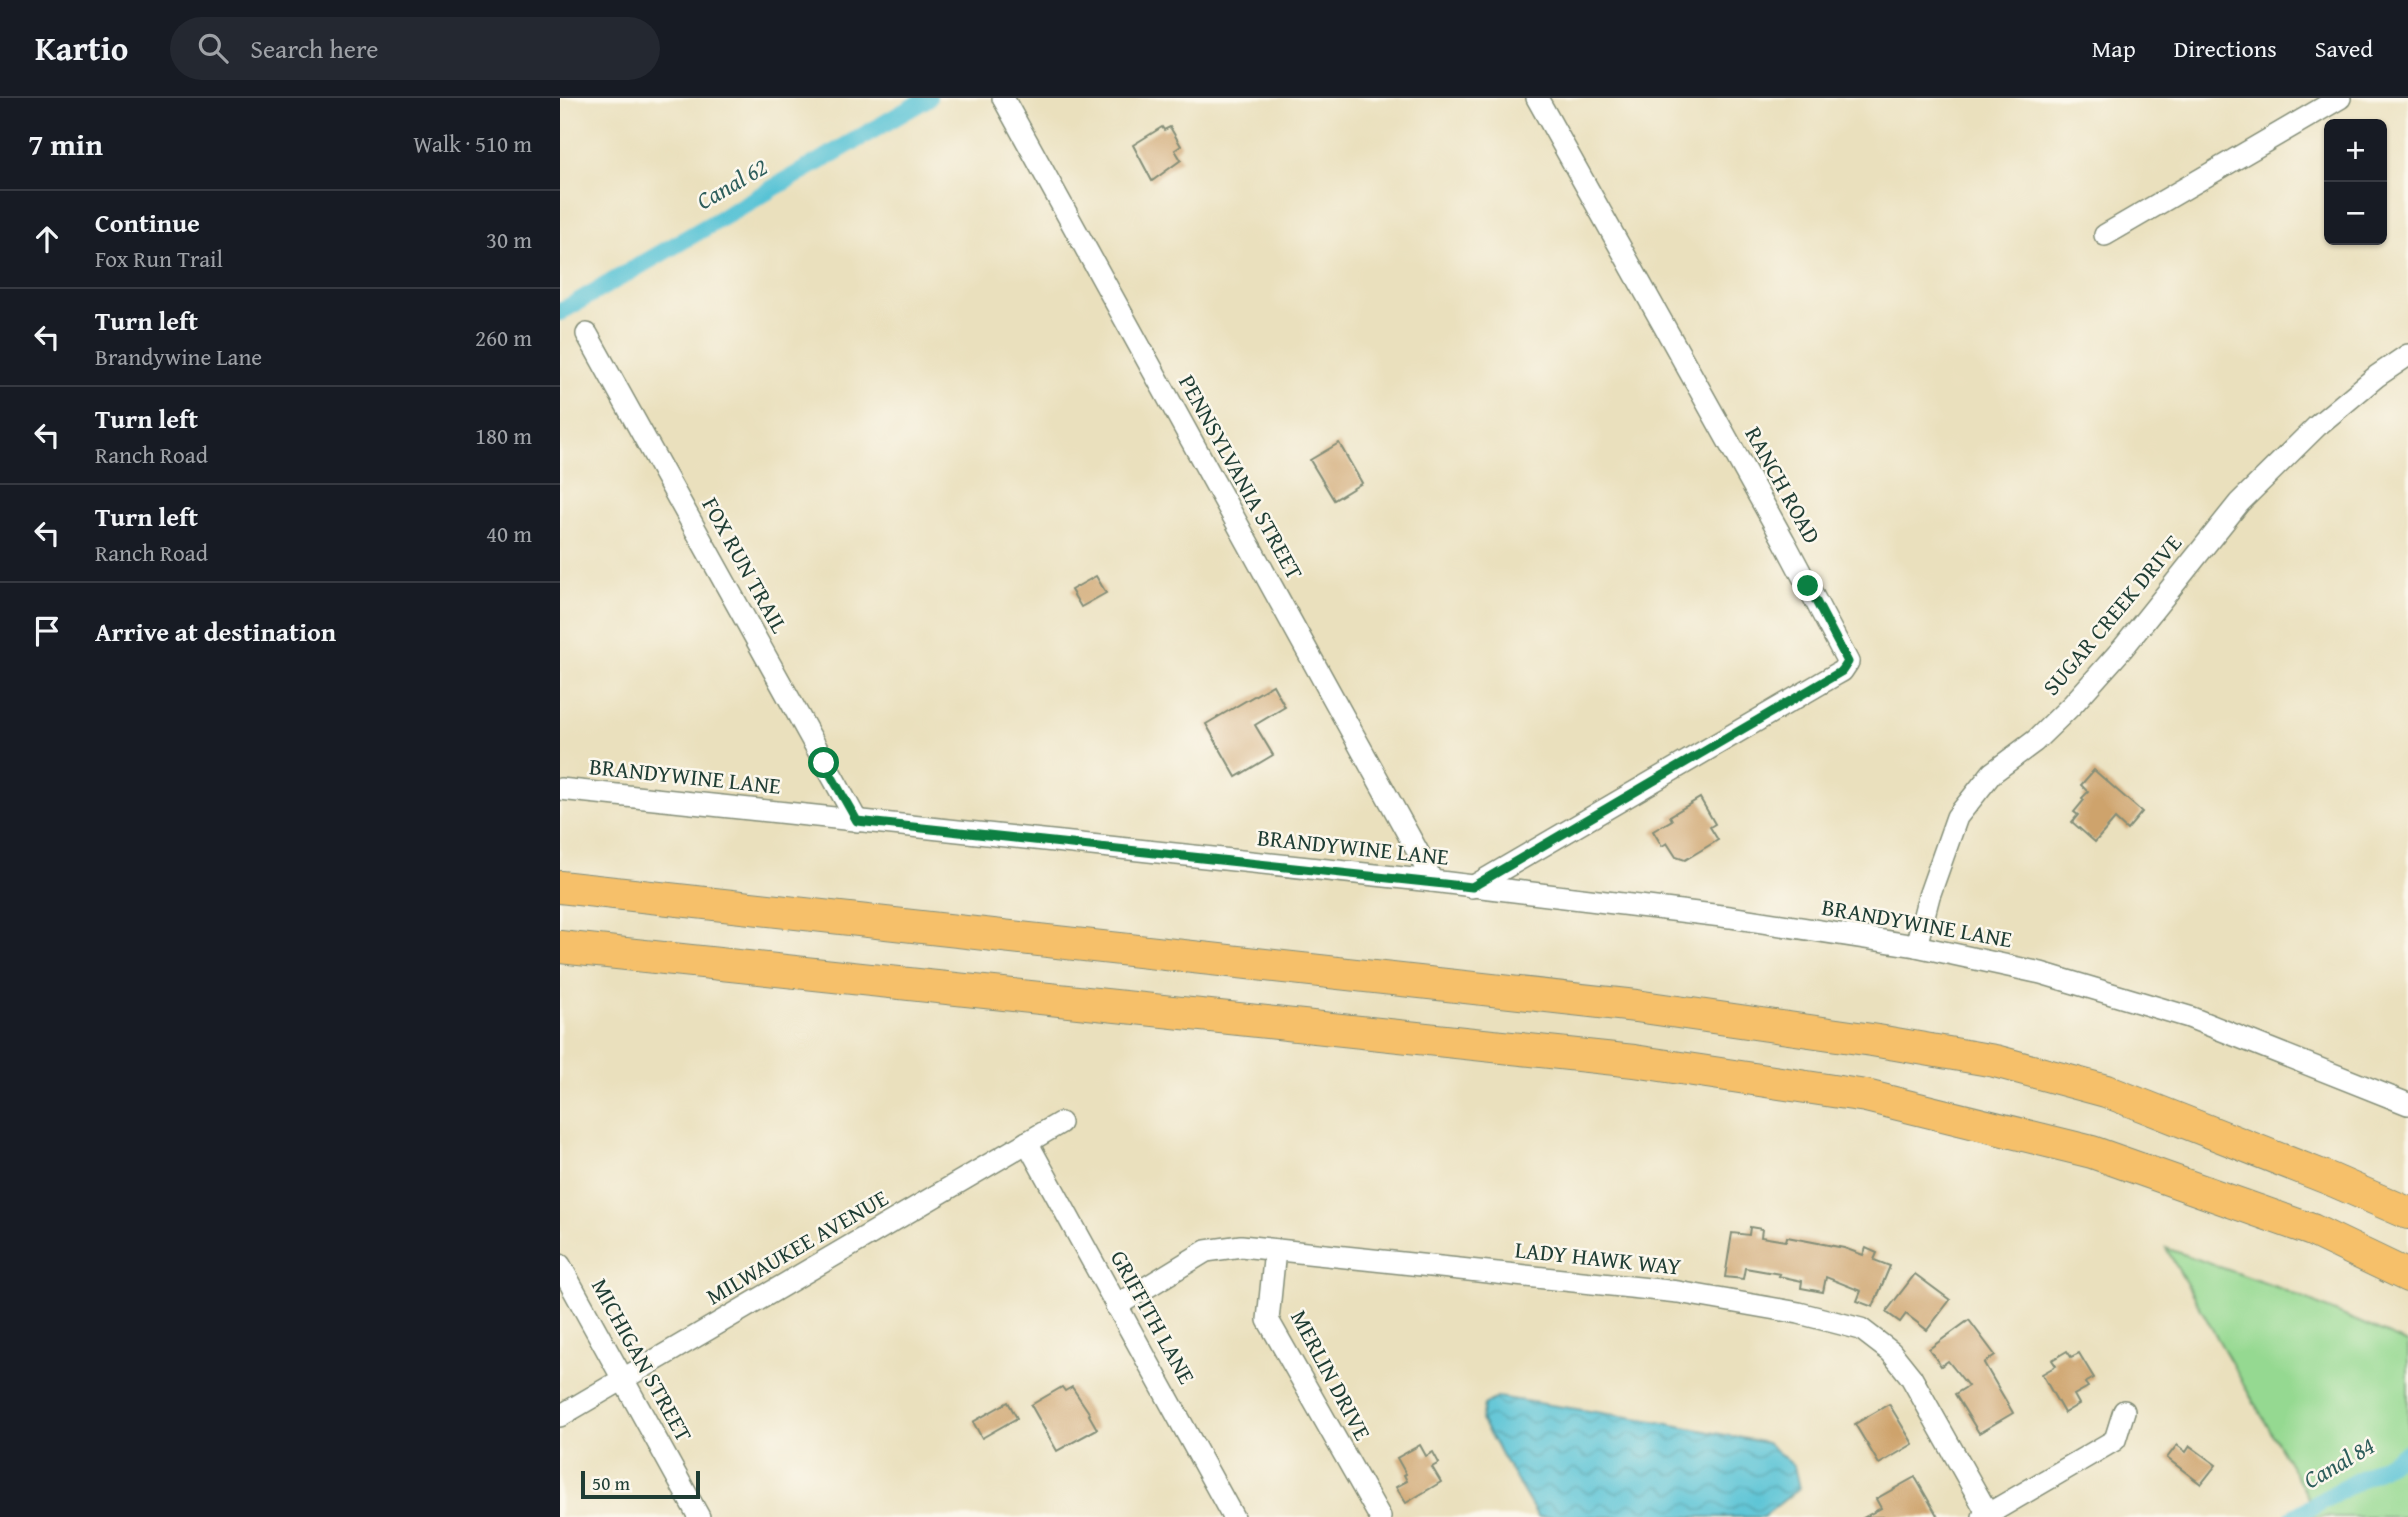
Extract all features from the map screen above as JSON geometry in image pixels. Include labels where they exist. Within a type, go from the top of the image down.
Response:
[{"type":"highway","points":[[560,887],[1636,1006],[1996,1061],[2106,1091],[2330,1179],[2408,1213]]},
{"type":"highway","points":[[560,947],[1634,1061],[1866,1096],[2092,1152],[2312,1230],[2408,1276]]},
{"type":"street","name":"PENNSYLVANIA STREET","points":[[1003,98],[1432,881]]},
{"type":"street","name":"RANCH ROAD","points":[[1472,887],[1842,671],[1848,662],[1784,541],[1537,98]]},
{"type":"street","points":[[2105,235],[2340,98]]},
{"type":"street","name":"FOX RUN TRAIL","points":[[587,334],[857,821]]},
{"type":"street","name":"SUGAR CREEK DRIVE","points":[[1916,946],[1929,896],[1957,817],[1992,773],[2035,741],[2073,704],[2123,648],[2239,503],[2317,426],[2377,376],[2408,355]]},
{"type":"street","name":"BRANDYWINE LANE","points":[[560,789],[1432,881],[1730,917],[1916,946],[2041,973],[2189,1017],[2408,1104]]},
{"type":"street","name":"MILWAUKEE AVENUE","points":[[560,1416],[1060,1123]]},
{"type":"street","name":"GRIFFITH LANE","points":[[1027,1142],[1233,1517]]},
{"type":"street","name":"LADY HAWK WAY","points":[[1116,1306],[1206,1251],[1241,1246],[1678,1292],[1799,1313],[1861,1329],[1891,1352],[1911,1377],[1986,1516]]},
{"type":"street","name":"MERLIN DRIVE","points":[[1275,1250],[1268,1320],[1380,1517]]},
{"type":"street","name":"MICHIGAN STREET","points":[[560,1265],[699,1517]]},
{"type":"street","points":[[1986,1516],[2115,1440],[2124,1410]]},
{"type":"green space","points":[[2166,1248],[2279,1288],[2408,1343],[2408,1517],[2307,1517],[2316,1511]]},
{"type":"water","points":[[1498,1397],[1648,1420],[1767,1443],[1794,1466],[1799,1488],[1763,1517],[1538,1517],[1481,1420],[1484,1405]]},
{"type":"building","points":[[1162,127],[1164,130],[1170,127],[1181,146],[1175,150],[1181,160],[1152,181],[1133,145]]},
{"type":"building","points":[[1339,443],[1362,483],[1334,500],[1310,460]]},
{"type":"building","points":[[1096,576],[1106,593],[1081,607],[1071,590]]},
{"type":"building","points":[[1273,685],[1285,707],[1255,725],[1273,755],[1236,777],[1206,724]]},
{"type":"building","points":[[2094,770],[2142,812],[2127,830],[2115,819],[2095,842],[2072,822],[2078,815],[2074,812],[2088,792],[2081,785]]},
{"type":"building","points":[[1700,798],[1715,824],[1710,827],[1718,840],[1685,860],[1676,857],[1667,843],[1662,846],[1653,831],[1672,820],[1670,816]]},
{"type":"building","points":[[1750,1227],[1762,1229],[1761,1237],[1786,1241],[1787,1237],[1844,1248],[1863,1255],[1866,1248],[1877,1253],[1874,1260],[1890,1266],[1873,1307],[1857,1301],[1861,1291],[1826,1277],[1823,1292],[1801,1288],[1802,1281],[1779,1276],[1780,1274],[1745,1268],[1743,1279],[1725,1277],[1732,1233],[1749,1235]]},
{"type":"building","points":[[1915,1274],[1950,1300],[1927,1330],[1906,1314],[1900,1322],[1886,1312]]},
{"type":"building","points":[[1969,1320],[1995,1355],[1984,1363],[2013,1413],[1979,1433],[1955,1394],[1968,1386],[1948,1361],[1941,1366],[1929,1349]]},
{"type":"building","points":[[2067,1351],[2071,1357],[2079,1353],[2094,1378],[2085,1383],[2088,1387],[2074,1395],[2079,1404],[2064,1413],[2042,1374],[2056,1366],[2052,1360]]},
{"type":"building","points":[[1062,1387],[1065,1391],[1072,1387],[1097,1429],[1057,1451],[1031,1405]]},
{"type":"building","points":[[1008,1402],[1017,1418],[982,1438],[973,1422]]},
{"type":"building","points":[[1889,1404],[1913,1444],[1879,1464],[1855,1424]]},
{"type":"building","points":[[1420,1445],[1426,1456],[1433,1452],[1439,1463],[1432,1467],[1441,1482],[1406,1503],[1396,1487],[1407,1481],[1397,1458]]},
{"type":"building","points":[[2177,1445],[2186,1452],[2190,1446],[2216,1465],[2201,1484],[2167,1458]]},
{"type":"building","points":[[1915,1477],[1938,1517],[1865,1517],[1881,1508],[1876,1499]]},
{"type":"waterway","name":"Canal 62","points":[[560,312],[928,98]]},
{"type":"waterway","name":"Canal 84","points":[[2294,1517],[2408,1452]]},
{"type":"route","points":[[824,763],[857,821],[1472,887],[1842,671],[1848,662],[1808,586]]}]
